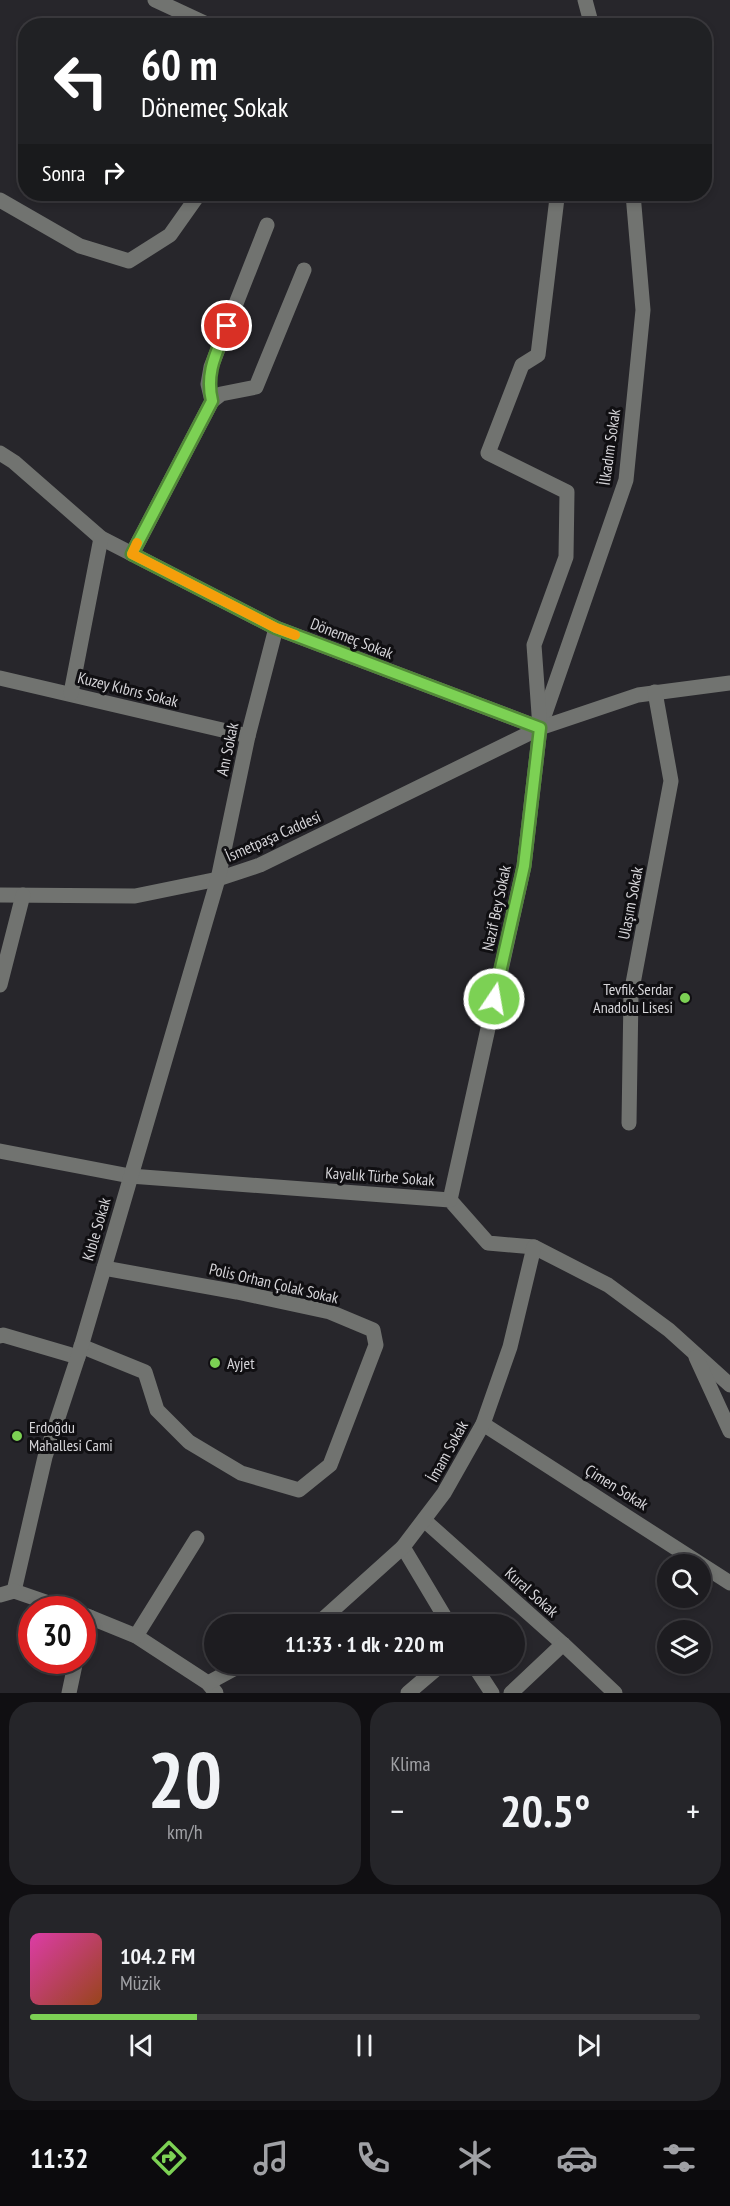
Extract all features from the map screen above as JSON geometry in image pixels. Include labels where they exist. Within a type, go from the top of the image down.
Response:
[{"type":"street","points":[[155,0],[194,18]]},
{"type":"street","points":[[585,0],[590,18]]},
{"type":"street","points":[[0,200],[80,246],[129,261],[170,235],[194,201]]},
{"type":"street","points":[[556,201],[538,355],[522,365],[488,453],[567,492],[566,556],[534,645],[540,728],[638,695],[730,683]]},
{"type":"street","name":"İlkadım Sokak","points":[[540,728],[626,480],[643,310],[634,201]]},
{"type":"street","points":[[212,401],[208,384],[211,367],[267,225]]},
{"type":"street","points":[[132,554],[212,401],[220,394],[256,387],[265,370],[304,270]]},
{"type":"street","name":"Dönemeç Sokak","points":[[0,453],[14,462],[101,538],[276,628],[540,728]]},
{"type":"street","points":[[70,693],[101,538]]},
{"type":"street","name":"Anı Sokak","points":[[218,879],[248,736],[276,628]]},
{"type":"street","name":"Kuzey Kıbrıs Sokak","points":[[0,678],[248,736]]},
{"type":"street","name":"Ulaşım Sokak","points":[[628,1123],[631,994],[671,781],[655,692]]},
{"type":"street","name":"İsmetpaşa Caddesi","points":[[0,895],[135,896],[218,879],[260,865],[540,728]]},
{"type":"street","name":"Nazif Bey Sokak","points":[[450,1200],[524,866],[540,728]]},
{"type":"street","name":"Kıble Sokak","points":[[7,1593],[45,1457],[104,1268],[218,879]]},
{"type":"street","points":[[0,984],[23,895]]},
{"type":"street","name":"Kayalık Türbe Sokak","points":[[0,1151],[130,1176],[450,1200],[488,1244],[534,1247],[608,1285],[669,1330],[730,1385]]},
{"type":"street","name":"İmam Sokak","points":[[329,1614],[403,1547],[444,1493],[483,1424],[510,1347],[534,1247]]},
{"type":"street","name":"Polis Orhan Çolak Sokak","points":[[79,1351],[145,1372],[157,1410],[189,1442],[241,1473],[299,1490],[330,1465],[376,1345],[373,1330],[330,1312],[228,1290],[104,1268]]},
{"type":"street","points":[[0,1336],[79,1351]]},
{"type":"street","points":[[693,1352],[730,1431]]},
{"type":"street","name":"Çimen Sokak","points":[[483,1424],[730,1583]]},
{"type":"street","name":"Kural Sokak","points":[[424,1520],[615,1693]]},
{"type":"street","points":[[136,1636],[197,1538]]},
{"type":"street","points":[[403,1547],[443,1614]]},
{"type":"street","points":[[96,1620],[136,1636],[212,1688],[230,1674]]},
{"type":"street","points":[[511,1693],[563,1644]]},
{"type":"street","points":[[69,1693],[73,1674]]},
{"type":"street","points":[[408,1693],[430,1674]]},
{"type":"street","points":[[480,1674],[492,1693]]},
{"type":"slow traffic","points":[[137,543],[132,554],[276,628],[295,635]]},
{"type":"place","name":"Tevfik Serdar Anadolu Lisesi","points":[[685,998]]},
{"type":"place","name":"Ayjet","points":[[215,1363]]},
{"type":"place","name":"Erdoğdu Mahallesi Cami","points":[[17,1436]]},
{"type":"route","points":[[227,326],[211,367],[208,384],[212,401],[132,554],[276,628],[540,728],[524,866],[494,999]]}]
